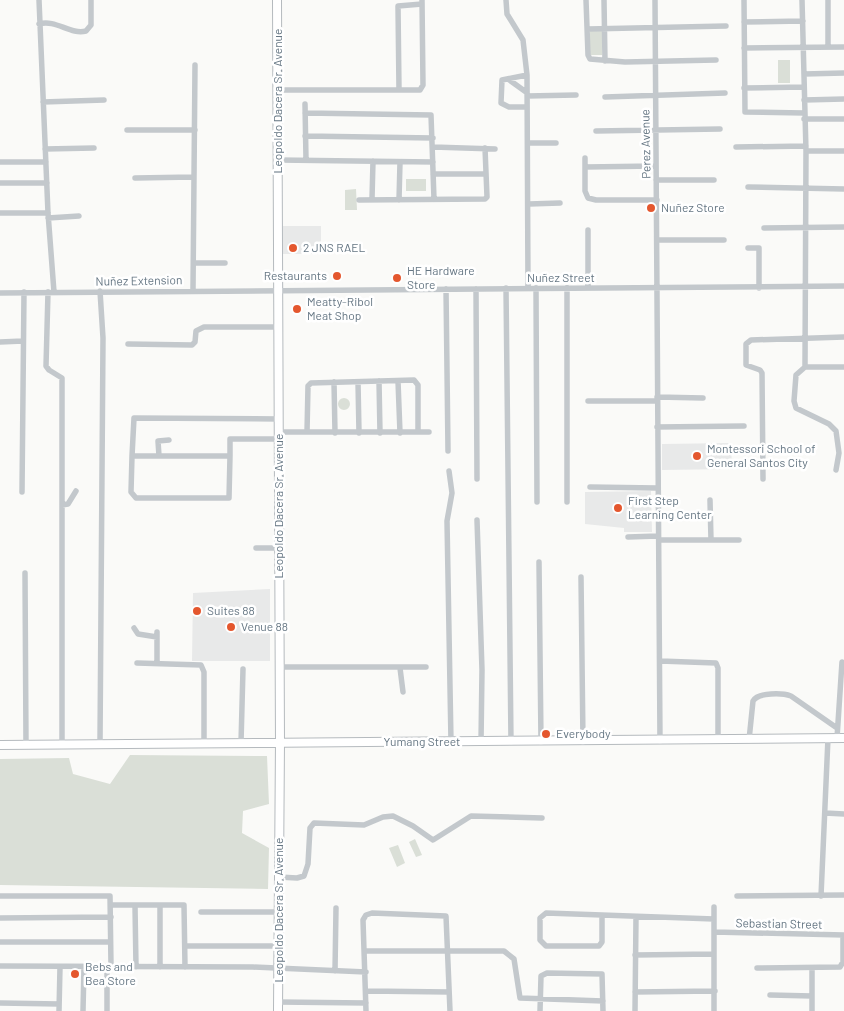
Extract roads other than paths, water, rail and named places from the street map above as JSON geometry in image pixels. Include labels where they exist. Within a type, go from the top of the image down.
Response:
[{"type":"main road","name":"Leopoldo Dacera Sr. Avenue","points":[[278,0],[280,667],[278,1011]]},
{"type":"main road","name":"Yumang Street","points":[[0,745],[241,742],[583,742],[840,738]]},
{"type":"street","points":[[38,0],[51,292],[46,366],[62,378],[62,744]]},
{"type":"street","points":[[39,24],[51,23],[75,31],[86,31],[91,25],[91,0]]},
{"type":"street","points":[[506,0],[507,14],[523,40],[527,76],[528,288]]},
{"type":"street","points":[[586,0],[588,57],[592,60],[716,60]]},
{"type":"street","points":[[604,0],[604,60]]},
{"type":"street","name":"Perez Avenue","points":[[656,0],[655,96],[659,288],[657,488],[660,741]]},
{"type":"street","points":[[744,0],[744,88],[746,113],[844,119]]},
{"type":"street","points":[[802,0],[806,149],[805,367]]},
{"type":"street","points":[[828,0],[828,47]]},
{"type":"street","points":[[278,90],[399,90],[420,90],[422,88],[422,2],[398,6],[399,90]]},
{"type":"street","points":[[744,22],[803,21]]},
{"type":"street","points":[[588,29],[726,26]]},
{"type":"street","points":[[744,48],[844,47]]},
{"type":"street","points":[[194,290],[195,65]]},
{"type":"street","points":[[804,74],[844,74]]},
{"type":"street","points":[[527,76],[508,79],[500,83],[501,104],[509,107],[527,108]]},
{"type":"street","points":[[508,79],[526,94],[576,95]]},
{"type":"street","points":[[744,88],[804,87]]},
{"type":"street","points":[[605,97],[725,93]]},
{"type":"street","points":[[43,102],[104,100]]},
{"type":"street","points":[[804,100],[844,100]]},
{"type":"street","points":[[305,104],[306,160]]},
{"type":"street","points":[[305,113],[430,115],[433,117],[434,199]]},
{"type":"street","points":[[596,131],[656,129],[720,130]]},
{"type":"street","points":[[127,130],[195,130]]},
{"type":"street","points":[[306,136],[433,138]]},
{"type":"street","points":[[528,144],[556,143]]},
{"type":"street","points":[[433,147],[495,149]]},
{"type":"street","points":[[736,147],[844,151]]},
{"type":"street","points":[[45,149],[94,148]]},
{"type":"street","points":[[359,200],[485,199],[487,197],[486,148]]},
{"type":"street","points":[[585,158],[585,191],[592,199],[657,200]]},
{"type":"street","points":[[278,160],[433,162]]},
{"type":"street","points":[[372,200],[373,161]]},
{"type":"street","points":[[0,162],[46,162]]},
{"type":"street","points":[[399,200],[400,162]]},
{"type":"street","points":[[585,167],[656,166]]},
{"type":"street","points":[[433,174],[486,174]]},
{"type":"street","points":[[135,178],[194,177]]},
{"type":"street","points":[[656,180],[714,180]]},
{"type":"street","points":[[0,183],[47,183]]},
{"type":"street","points":[[748,187],[806,190],[844,189]]},
{"type":"street","points":[[529,204],[560,203]]},
{"type":"street","points":[[0,213],[79,216]]},
{"type":"street","points":[[764,228],[806,229],[844,227]]},
{"type":"street","points":[[588,230],[588,288]]},
{"type":"street","points":[[658,240],[724,240]]},
{"type":"street","points":[[748,248],[759,248],[759,288]]},
{"type":"street","points":[[194,263],[225,263]]},
{"type":"street","name":"Nuñez Street","points":[[278,291],[844,286]]},
{"type":"street","points":[[506,288],[511,742]]},
{"type":"street","points":[[536,288],[537,502]]},
{"type":"street","points":[[567,288],[567,502]]},
{"type":"street","points":[[446,289],[448,451]]},
{"type":"street","points":[[476,289],[477,479]]},
{"type":"street","name":"Nuñez Extension","points":[[0,293],[194,290],[278,291]]},
{"type":"street","points":[[22,492],[24,292]]},
{"type":"street","points":[[100,292],[103,338],[100,743]]},
{"type":"street","points":[[128,344],[192,344],[195,342],[196,331],[204,327],[278,327]]},
{"type":"street","points":[[763,479],[762,373],[760,370],[746,366],[746,344],[751,340],[844,337]]},
{"type":"street","points":[[0,342],[24,341]]},
{"type":"street","points":[[836,470],[840,453],[836,431],[829,424],[796,408],[794,404],[796,375],[805,367],[844,367]]},
{"type":"street","points":[[307,432],[308,386],[313,382],[414,380],[418,385],[418,432]]},
{"type":"street","points":[[379,381],[380,433]]},
{"type":"street","points":[[398,381],[400,433]]},
{"type":"street","points":[[334,382],[335,433]]},
{"type":"street","points":[[358,382],[359,433]]},
{"type":"street","points":[[588,401],[703,398]]},
{"type":"street","points":[[279,418],[134,418],[131,492],[136,498],[229,498],[230,439],[307,432],[429,432]]},
{"type":"street","points":[[657,427],[744,426]]},
{"type":"street","points":[[159,456],[158,441],[169,440]]},
{"type":"street","points":[[132,456],[230,456]]},
{"type":"street","points":[[746,465],[763,465]]},
{"type":"street","points":[[449,471],[452,493],[447,521],[450,742]]},
{"type":"street","points":[[590,487],[657,488]]},
{"type":"street","points":[[62,505],[69,503],[76,491]]},
{"type":"street","points":[[710,500],[711,540]]},
{"type":"street","points":[[477,520],[482,670],[481,742]]},
{"type":"street","points":[[628,537],[739,540]]},
{"type":"street","points":[[256,548],[279,548]]},
{"type":"street","points":[[539,562],[541,742]]},
{"type":"street","points":[[25,573],[26,745]]},
{"type":"street","points":[[581,577],[583,742]]},
{"type":"street","points":[[134,628],[138,634],[157,635],[157,663]]},
{"type":"street","points":[[660,661],[716,663],[718,668],[718,740]]},
{"type":"street","points":[[840,738],[837,728],[842,662]]},
{"type":"street","points":[[137,663],[198,663],[204,668],[204,743]]},
{"type":"street","points":[[280,667],[426,668]]},
{"type":"street","points":[[241,742],[243,668]]},
{"type":"street","points":[[400,668],[403,692]]},
{"type":"street","points":[[749,740],[753,700],[758,696],[783,694],[791,696],[837,728]]},
{"type":"street","points":[[100,733],[111,743]]},
{"type":"street","points":[[822,896],[828,738]]},
{"type":"street","points":[[825,813],[844,814]]},
{"type":"street","points":[[279,878],[304,876],[308,864],[310,828],[314,824],[364,824],[383,817],[393,816],[413,826],[433,840],[471,816],[542,818]]},
{"type":"street","points":[[0,896],[108,895],[111,905],[111,917],[107,1011]]},
{"type":"street","points":[[737,896],[844,896]]},
{"type":"street","points":[[111,905],[184,906],[185,967]]},
{"type":"street","points":[[160,905],[160,967]]},
{"type":"street","points":[[135,906],[136,967]]},
{"type":"street","points":[[714,907],[714,1011]]},
{"type":"street","points":[[335,971],[336,908]]},
{"type":"street","points":[[201,912],[279,912]]},
{"type":"street","points":[[366,1011],[363,920],[366,915],[372,913],[444,915],[447,919],[450,1011]]},
{"type":"street","points":[[602,915],[602,942],[599,946],[546,946],[540,940],[540,918],[543,914],[602,915],[714,919]]},
{"type":"street","points":[[0,918],[111,917]]},
{"type":"street","points":[[635,1011],[636,917]]},
{"type":"street","name":"Sebastian Street","points":[[714,932],[844,935]]},
{"type":"street","points":[[757,968],[841,966],[844,935]]},
{"type":"street","points":[[0,942],[110,942]]},
{"type":"street","points":[[185,946],[279,946]]},
{"type":"street","points":[[364,951],[448,952],[496,949],[509,952],[514,959],[520,998],[603,1001]]},
{"type":"street","points":[[635,955],[714,954]]},
{"type":"street","points":[[0,966],[278,968],[366,972]]},
{"type":"street","points":[[59,1011],[60,967]]},
{"type":"street","points":[[83,1011],[84,967]]},
{"type":"street","points":[[812,968],[812,1011]]},
{"type":"street","points":[[540,1011],[541,976],[544,973],[598,973],[603,976],[603,1011]]},
{"type":"street","points":[[366,991],[449,992]]},
{"type":"street","points":[[635,992],[715,991]]},
{"type":"street","points":[[770,995],[812,996]]},
{"type":"street","points":[[278,1002],[366,1002]]},
{"type":"street","points":[[0,1003],[59,1004]]},
{"type":"place","name":"Nuñez Store","points":[[651,208]]},
{"type":"place","name":"2 JNS RAEL","points":[[293,248]]},
{"type":"place","name":"Restaurants","points":[[337,276]]},
{"type":"place","name":"HE Hardware Store","points":[[397,278]]},
{"type":"place","name":"Meatty-Ribol Meat Shop","points":[[297,309]]},
{"type":"place","name":"Montessori School of General Santos City","points":[[697,456]]},
{"type":"place","name":"First Step Learning Center","points":[[618,508]]},
{"type":"place","name":"Suites 88","points":[[197,611]]},
{"type":"place","name":"Venue 88","points":[[231,627]]},
{"type":"place","name":"Everybody","points":[[546,734]]},
{"type":"place","name":"Bebs and Bea Store","points":[[75,974]]}]
